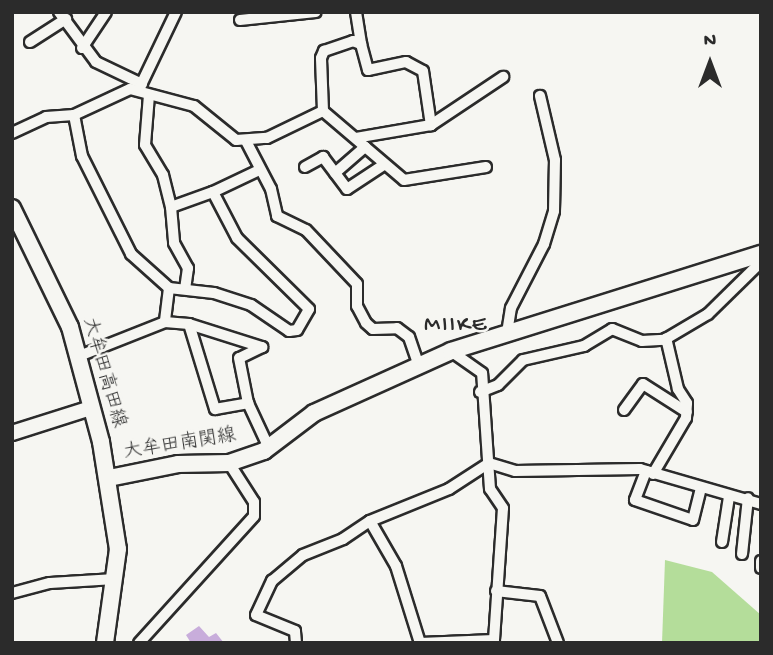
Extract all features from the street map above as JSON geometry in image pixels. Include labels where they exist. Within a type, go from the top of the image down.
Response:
[{"type":"main road","name":"大牟田高田線","points":[[12,208],[70,327],[109,478]]},
{"type":"main road","name":"大牟田南関線","points":[[105,643],[118,549],[109,478],[178,464],[229,463],[269,448],[314,412],[451,351],[761,254]]},
{"type":"main road","points":[[12,433],[91,408]]},
{"type":"street","points":[[82,48],[106,12]]},
{"type":"street","points":[[140,87],[176,12]]},
{"type":"street","points":[[240,20],[316,12]]},
{"type":"street","points":[[356,12],[368,70],[406,62],[423,71],[431,125]]},
{"type":"street","points":[[30,42],[62,16],[82,48],[96,62],[149,95],[194,106],[236,140],[267,138],[323,111]]},
{"type":"street","points":[[323,111],[324,51],[353,41],[361,44]]},
{"type":"street","points":[[355,138],[431,125],[503,77]]},
{"type":"street","points":[[12,133],[46,117],[74,115],[140,87]]},
{"type":"street","points":[[149,95],[145,145],[163,175],[171,207],[174,243],[188,268],[185,289]]},
{"type":"street","points":[[507,333],[511,308],[544,244],[554,211],[555,160],[540,96]]},
{"type":"street","points":[[323,111],[404,180],[486,167]]},
{"type":"street","points":[[74,115],[82,156],[131,254],[169,288],[185,289],[251,306],[289,331],[297,330],[309,309],[237,238],[213,192]]},
{"type":"street","points":[[246,141],[257,171],[271,189],[277,216],[306,230],[357,284],[358,306],[366,323],[373,329],[397,328],[409,337],[419,366]]},
{"type":"street","points":[[335,173],[365,147]]},
{"type":"street","points":[[305,167],[323,157],[347,189],[386,164]]},
{"type":"street","points":[[171,207],[213,192],[257,171]]},
{"type":"street","points":[[480,392],[498,385],[523,360],[584,346],[612,329],[642,341],[666,338],[708,314],[761,262]]},
{"type":"street","points":[[165,322],[169,288]]},
{"type":"street","points":[[79,356],[165,322],[188,324],[262,347],[239,358],[248,403],[269,448]]},
{"type":"street","points":[[188,324],[215,409],[248,403]]},
{"type":"street","points":[[666,338],[687,412],[677,440],[650,472],[635,500],[693,520],[700,491]]},
{"type":"street","points":[[370,521],[396,566],[419,643],[494,640],[503,509],[490,489],[480,392],[482,373],[451,351]]},
{"type":"street","points":[[625,410],[643,384],[687,412]]},
{"type":"street","points":[[139,643],[254,516],[254,502],[229,463]]},
{"type":"street","points":[[489,463],[515,471],[650,472],[700,491],[748,498],[761,504]]},
{"type":"street","points":[[296,643],[295,631],[256,615],[272,581],[303,555],[343,540],[370,521],[449,489],[489,463]]},
{"type":"street","points":[[722,542],[729,497]]},
{"type":"street","points":[[742,554],[748,498]]},
{"type":"street","points":[[761,561],[761,568]]},
{"type":"street","points":[[12,593],[50,583],[115,579]]},
{"type":"street","points":[[496,592],[540,597],[558,643]]},
{"type":"green space","points":[[665,560],[712,572],[761,615],[761,643],[662,643]]},
{"type":"building","points":[[199,626],[209,637],[216,633],[224,643],[191,643],[186,635]]},
{"type":"district","name":"MIIKE","points":[[456,326]]}]
